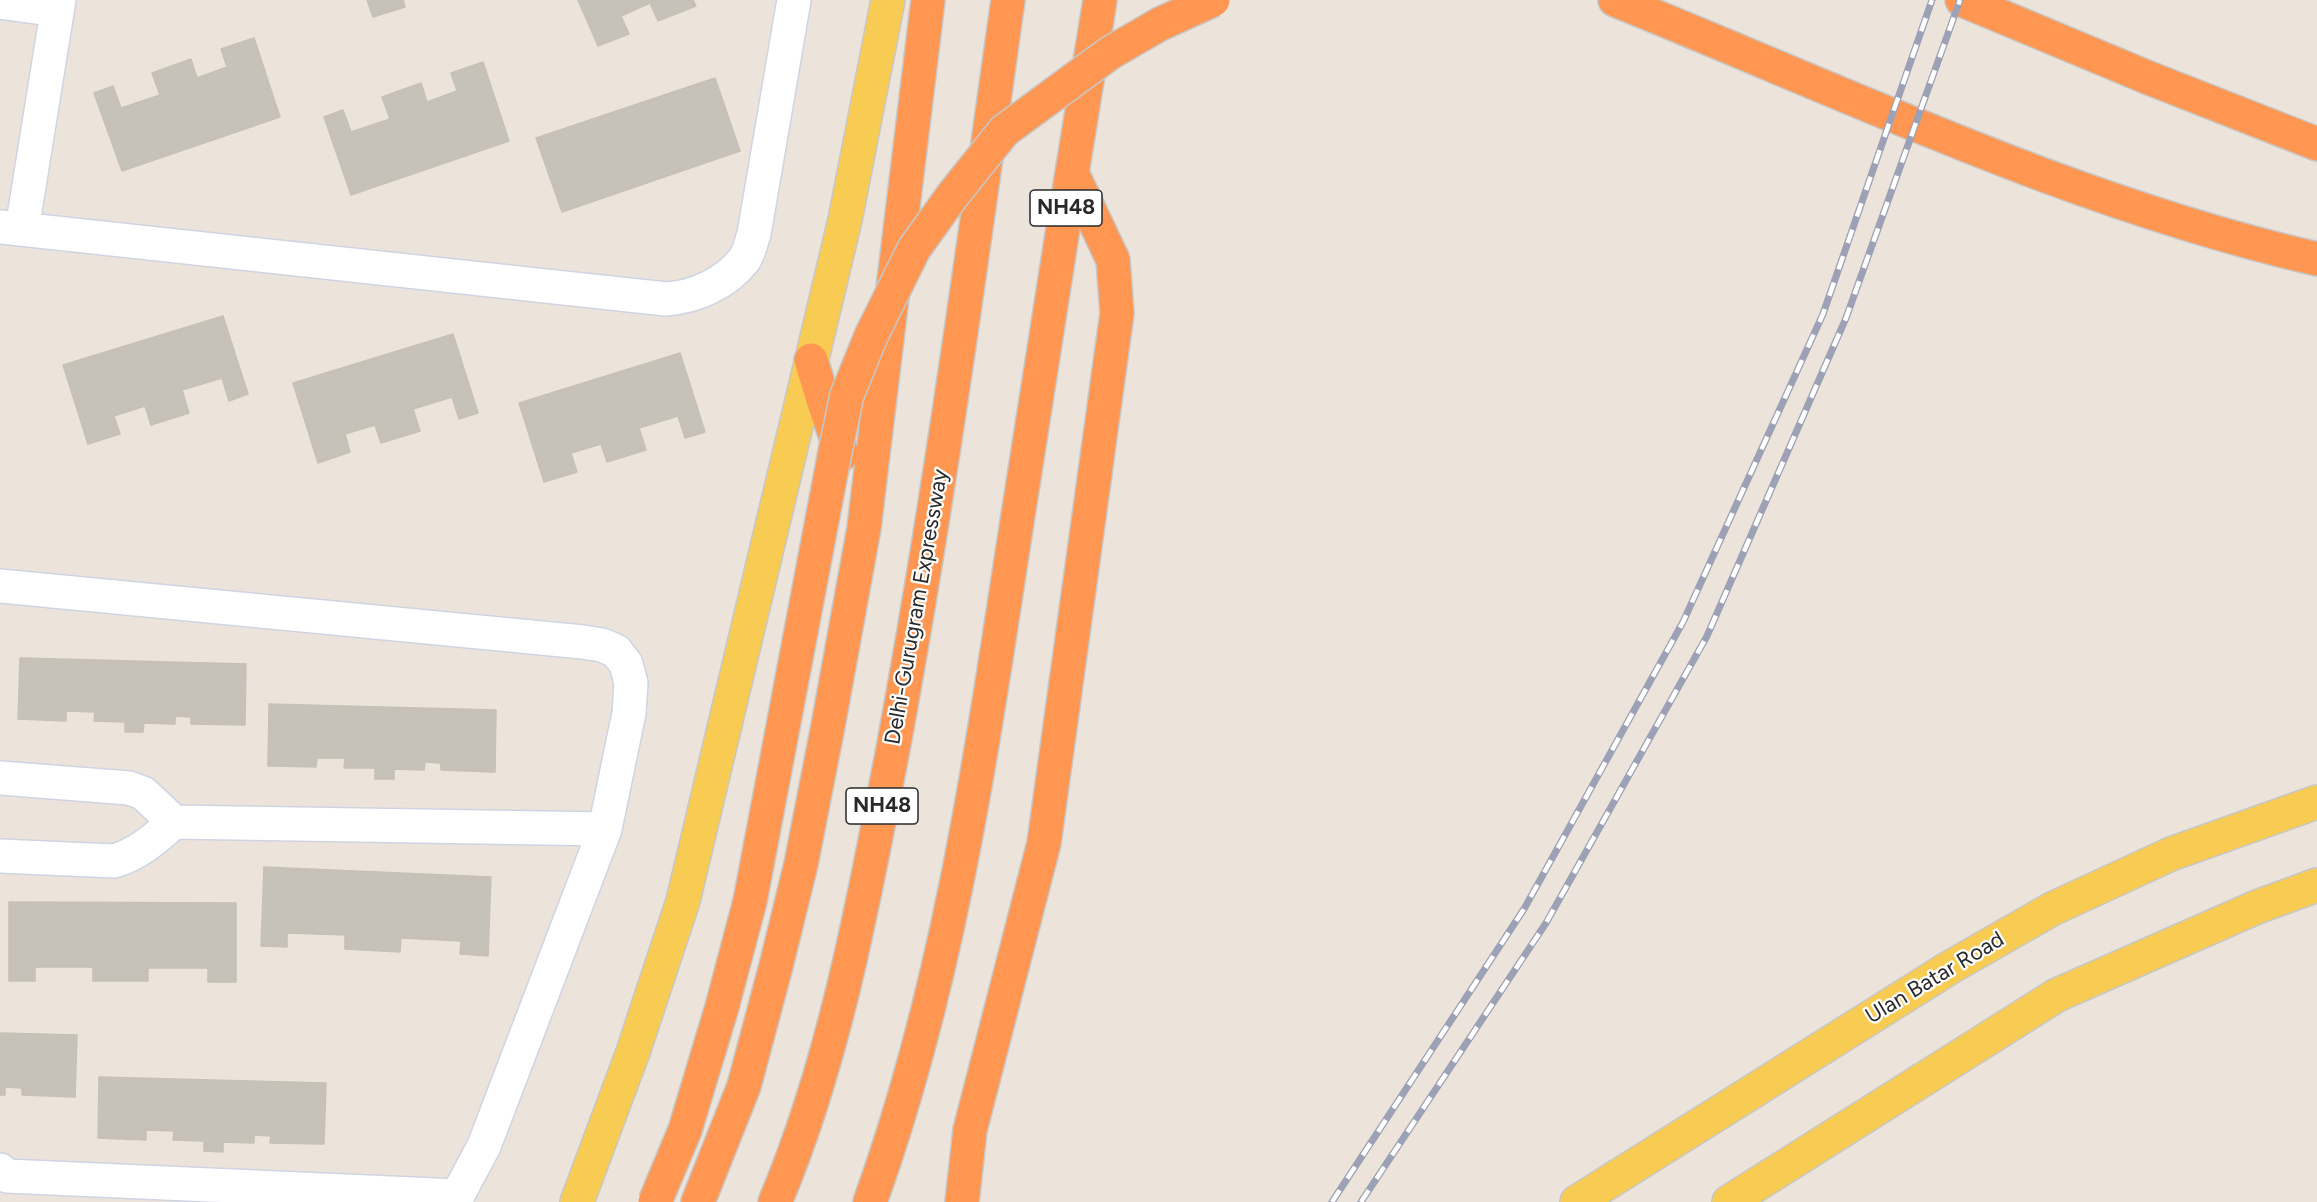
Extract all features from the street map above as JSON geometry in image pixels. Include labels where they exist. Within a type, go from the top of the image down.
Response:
[{"type":"highway","points":[[698,1202],[744,1086],[777,966],[801,864],[826,737],[864,528],[928,0]]},
{"type":"highway","name":"Delhi-Gurugram Expressway","points":[[775,1202],[816,1085],[853,951],[910,654],[952,402],[1008,0]]},
{"type":"highway","name":"NH48","points":[[870,1202],[925,1026],[981,760],[1100,0]]},
{"type":"highway","points":[[655,1202],[685,1130],[722,1007],[750,901],[834,457],[848,396],[871,336],[914,249],[952,196],[1004,131],[1110,53],[1160,24],[1214,0]]},
{"type":"highway","points":[[1615,0],[1950,139],[2113,199],[2263,246],[2317,259]]},
{"type":"highway","points":[[1962,0],[2149,78],[2317,144]]},
{"type":"highway","points":[[948,1202],[970,1130],[1044,843],[1117,313],[1113,260],[1072,173]]},
{"type":"highway","points":[[811,360],[850,476],[864,528]]},
{"type":"highway","points":[[962,1202],[970,1130]]},
{"type":"main road","points":[[577,1202],[633,1052],[683,901],[845,219],[888,0]]},
{"type":"main road","name":"Ulan Batar Road","points":[[1577,1202],[1939,974],[2052,909],[2171,854],[2317,802]]},
{"type":"main road","points":[[1729,1202],[2057,995],[2258,907],[2317,885]]},
{"type":"street","points":[[0,2],[58,5],[11,228],[666,299],[686,298],[703,291],[732,272],[746,258],[752,242],[794,0]]},
{"type":"street","points":[[0,586],[602,645],[616,651],[626,664],[631,682],[629,713],[605,830],[484,1146],[456,1199],[2,1176]]},
{"type":"street","points":[[0,778],[129,788],[143,793],[174,822],[605,830]]},
{"type":"street","points":[[0,856],[114,861],[130,856],[149,844],[174,822]]},
{"type":"building","points":[[367,0],[403,0],[405,7],[373,17]]},
{"type":"building","points":[[578,0],[693,0],[696,6],[658,21],[650,3],[621,16],[629,34],[598,46]]},
{"type":"building","points":[[254,38],[280,117],[122,171],[94,93],[113,86],[121,108],[160,95],[152,73],[191,59],[197,78],[227,67],[221,49]]},
{"type":"building","points":[[483,62],[509,141],[351,195],[324,117],[343,110],[351,132],[390,119],[382,97],[421,83],[427,102],[457,91],[451,73]]},
{"type":"building","points":[[715,78],[740,151],[562,212],[536,138]]},
{"type":"building","points":[[223,316],[248,394],[229,401],[222,378],[182,390],[189,413],[151,425],[145,406],[114,416],[120,434],[88,444],[63,365]]},
{"type":"building","points":[[453,334],[478,413],[459,419],[452,397],[413,409],[420,431],[381,443],[375,425],[345,434],[350,452],[318,463],[293,383]]},
{"type":"building","points":[[680,353],[705,432],[685,438],[678,416],[639,428],[646,450],[607,462],[601,444],[571,453],[577,472],[544,482],[519,403]]},
{"type":"building","points":[[20,658],[246,664],[245,725],[191,724],[191,717],[175,716],[175,724],[144,723],[143,732],[125,732],[125,722],[94,721],[95,712],[66,711],[66,721],[18,719]]},
{"type":"building","points":[[269,704],[496,710],[495,772],[441,770],[441,763],[425,762],[424,770],[394,769],[394,779],[375,779],[375,768],[344,768],[345,758],[317,758],[316,767],[268,766]]},
{"type":"building","points":[[264,867],[491,877],[488,956],[460,954],[461,941],[401,938],[400,952],[345,949],[345,935],[287,933],[287,947],[261,946]]},
{"type":"building","points":[[9,902],[236,903],[236,982],[208,982],[208,968],[148,968],[148,981],[93,981],[93,967],[35,967],[35,981],[9,981]]},
{"type":"building","points":[[0,1033],[77,1035],[75,1097],[22,1095],[22,1088],[5,1087],[5,1095],[0,1095]]},
{"type":"building","points":[[99,1077],[326,1083],[324,1144],[270,1143],[271,1136],[254,1135],[254,1143],[223,1142],[223,1152],[204,1151],[204,1141],[173,1140],[174,1131],[146,1130],[146,1140],[98,1138]]},
{"type":"railway","points":[[1332,1202],[1524,909],[1683,622],[1823,314],[1932,0]]},
{"type":"railway","points":[[1361,1202],[1546,923],[1707,636],[1846,318],[1960,0]]}]
